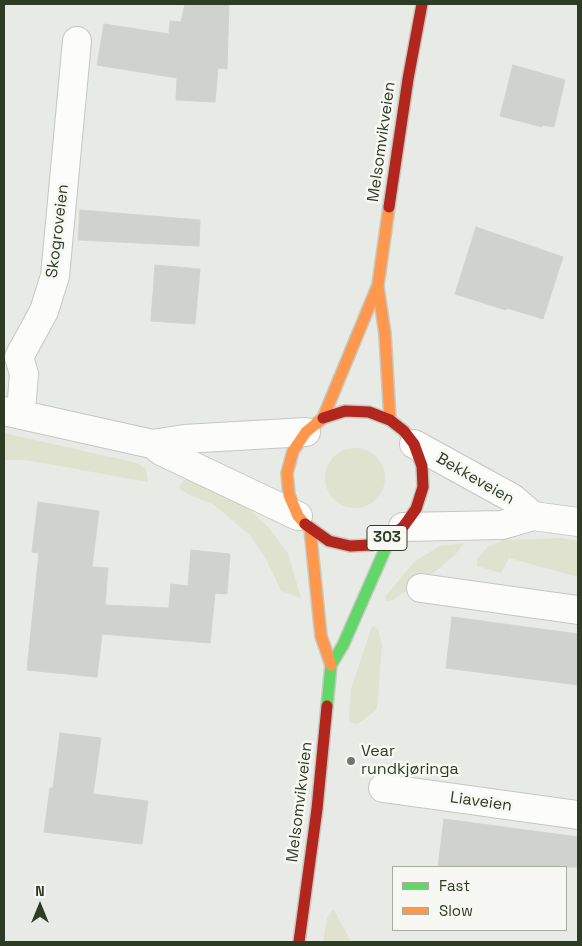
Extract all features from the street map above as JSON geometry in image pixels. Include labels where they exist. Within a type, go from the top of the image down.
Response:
[{"type":"main road","name":"Melsomvikveien","points":[[331,665],[321,636],[304,522],[289,495],[287,473],[293,451],[314,425],[378,285],[408,79],[422,4]]},
{"type":"main road","name":"Melsomvikveien","points":[[378,285],[385,334],[390,420]]},
{"type":"main road","name":"Melsomvikveien","points":[[299,942],[317,809],[331,665],[347,637],[397,532],[416,509],[423,487],[422,466],[414,444],[404,431],[390,420],[369,412],[345,411],[314,425]]},
{"type":"main road","name":"303","points":[[304,522],[329,541],[350,546],[371,544],[397,532]]},
{"type":"street","name":"Skogroveien","points":[[77,41],[54,276],[44,311],[19,357],[24,374],[22,400],[11,412],[152,444],[314,425]]},
{"type":"street","name":"Skogroveien","points":[[152,444],[161,451],[304,522]]},
{"type":"street","name":"Bekkeveien","points":[[414,444],[512,498],[533,516]]},
{"type":"street","name":"Bekkeveien","points":[[397,532],[502,525],[533,516],[578,522]]},
{"type":"street","points":[[421,588],[578,610]]},
{"type":"street","name":"Liaveien","points":[[383,788],[578,815]]},
{"type":"green space","points":[[4,433],[137,463],[146,469],[148,482],[26,460],[4,460]]},
{"type":"green space","points":[[355,448],[372,453],[380,461],[385,478],[380,495],[372,503],[355,508],[338,503],[330,495],[325,478],[330,461],[338,453]]},
{"type":"green space","points":[[184,480],[192,480],[244,504],[269,528],[288,553],[301,598],[281,591],[266,559],[250,535],[213,504],[189,495],[179,488]]},
{"type":"green space","points":[[562,538],[578,541],[578,577],[509,558],[501,573],[477,566],[477,559],[488,547],[504,540]]},
{"type":"green space","points":[[464,543],[455,555],[441,567],[393,600],[387,601],[385,597],[415,561],[440,546]]},
{"type":"green space","points":[[372,626],[378,629],[382,645],[377,709],[358,724],[349,722],[351,689]]},
{"type":"green space","points":[[333,910],[351,942],[323,942],[327,918]]},
{"type":"building","points":[[185,4],[229,4],[227,69],[218,68],[215,102],[176,100],[177,78],[97,65],[104,24],[169,34],[170,21],[181,22]]},
{"type":"building","points":[[513,65],[565,80],[554,127],[542,125],[542,127],[500,116]]},
{"type":"building","points":[[80,210],[200,220],[199,246],[78,240]]},
{"type":"building","points":[[476,227],[563,257],[543,319],[455,294]]},
{"type":"building","points":[[155,265],[200,269],[195,324],[151,321]]},
{"type":"building","points":[[38,502],[99,511],[92,567],[108,568],[105,605],[169,608],[171,584],[188,586],[191,550],[230,554],[227,594],[215,593],[210,643],[102,634],[97,677],[27,670],[39,553],[32,552]]},
{"type":"building","points":[[452,617],[578,634],[578,685],[446,668]]},
{"type":"building","points":[[60,733],[101,738],[93,794],[148,801],[142,844],[44,832],[50,788],[53,788]]},
{"type":"building","points":[[444,819],[578,837],[578,867],[438,866]]},
{"type":"traffic: fast","points":[[327,706],[331,665],[343,645],[391,536]]},
{"type":"traffic: slow","points":[[305,524],[298,516],[289,495],[287,473],[293,451],[306,432],[323,418],[378,285],[389,207]]},
{"type":"traffic: slow","points":[[378,287],[385,334],[390,420]]},
{"type":"traffic: slow","points":[[310,529],[321,636],[331,665]]},
{"type":"traffic: jam","points":[[389,207],[408,79],[422,4]]},
{"type":"traffic: jam","points":[[305,524],[329,541],[350,546],[371,545],[391,536],[403,527],[416,509],[423,487],[422,466],[414,444],[404,431],[390,420],[369,412],[345,411],[323,418]]},
{"type":"traffic: jam","points":[[299,942],[317,809],[327,706]]},
{"type":"place","name":"Vear rundkjøringa","points":[[351,761]]}]
